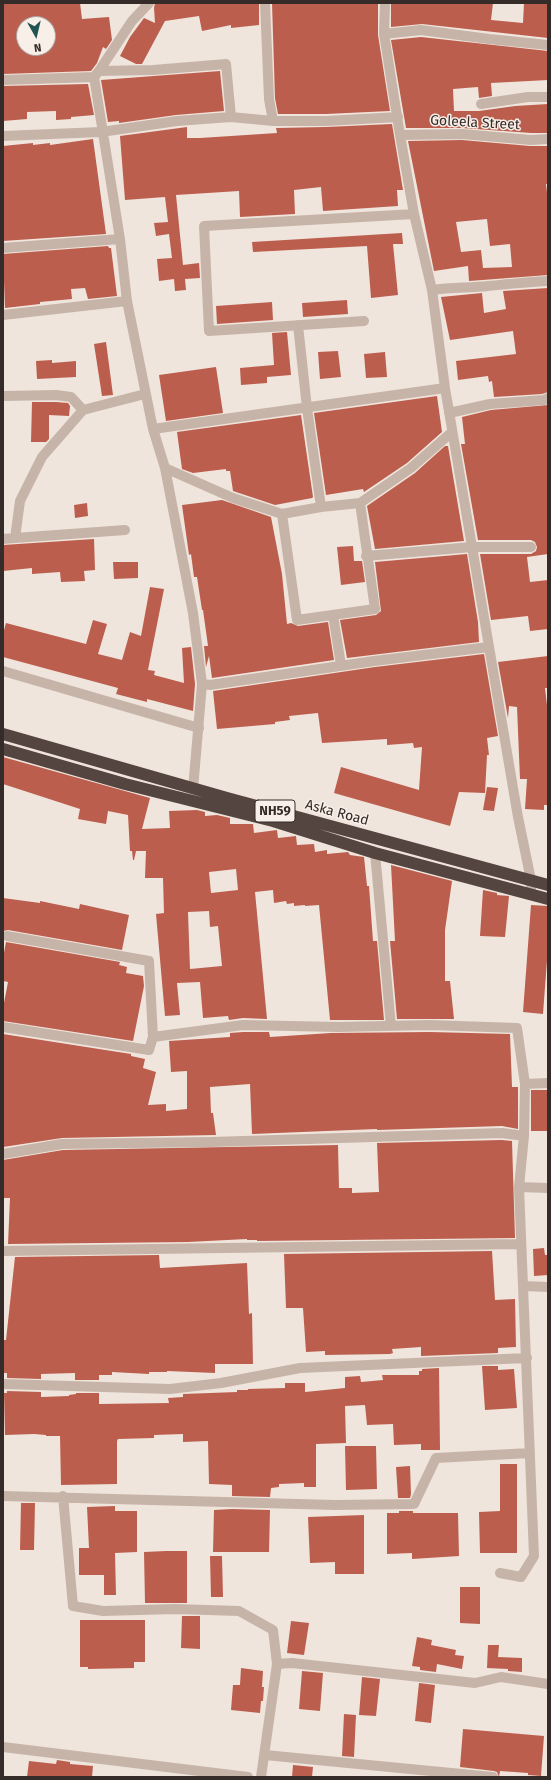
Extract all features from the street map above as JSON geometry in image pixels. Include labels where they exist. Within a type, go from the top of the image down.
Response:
[{"type":"highway","name":"Aska Road","points":[[3,734],[193,789],[548,885]]},
{"type":"highway","name":"NH59","points":[[3,749],[125,784],[273,821],[375,853],[548,899]]},
{"type":"street","points":[[149,3],[132,21],[96,74],[101,132],[120,239],[127,301],[145,394],[153,429],[165,468],[193,613],[202,684],[200,728],[193,789]]},
{"type":"street","points":[[265,3],[269,99],[273,121]]},
{"type":"street","points":[[385,3],[384,34],[400,135],[414,214],[432,290],[452,432],[488,647],[518,817],[531,880],[531,894]]},
{"type":"street","points":[[384,34],[422,30],[536,45],[548,45]]},
{"type":"street","points":[[3,80],[226,64],[231,117]]},
{"type":"street","points":[[481,104],[528,97],[548,97]]},
{"type":"street","points":[[3,136],[101,132],[178,121],[231,117],[273,121],[398,117]]},
{"type":"street","name":"Goleela Street","points":[[400,135],[462,134],[531,140],[548,139]]},
{"type":"street","points":[[364,320],[209,331],[204,226],[414,214]]},
{"type":"street","points":[[3,248],[120,239]]},
{"type":"street","points":[[432,290],[447,287],[488,286],[519,282],[548,281]]},
{"type":"street","points":[[3,315],[127,301]]},
{"type":"street","points":[[298,325],[307,408],[321,507]]},
{"type":"street","points":[[153,429],[445,388]]},
{"type":"street","points":[[15,538],[20,501],[42,457],[83,410],[145,394]]},
{"type":"street","points":[[3,396],[56,395],[71,397],[83,410]]},
{"type":"street","points":[[449,413],[490,404],[544,400],[548,398]]},
{"type":"street","points":[[165,468],[233,498],[282,514],[321,507],[360,503],[411,468],[452,432]]},
{"type":"street","points":[[282,514],[297,620],[333,615],[375,609],[366,556],[360,503]]},
{"type":"street","points":[[3,539],[125,530]]},
{"type":"street","points":[[366,556],[472,547],[531,547]]},
{"type":"street","points":[[333,615],[340,665]]},
{"type":"street","points":[[202,684],[210,685],[340,665],[488,647]]},
{"type":"street","points":[[3,671],[200,728]]},
{"type":"street","points":[[375,853],[391,1026]]},
{"type":"street","points":[[3,1027],[149,1050],[153,1037],[148,961],[8,936]]},
{"type":"street","points":[[153,1037],[243,1025],[338,1028],[430,1025],[517,1028],[525,1084],[524,1136],[519,1187],[534,1556],[521,1576],[500,1573]]},
{"type":"street","points":[[525,1084],[548,1083]]},
{"type":"street","points":[[3,1154],[62,1144],[211,1142],[502,1133],[524,1136]]},
{"type":"street","points":[[519,1187],[548,1188]]},
{"type":"street","points":[[3,1251],[521,1244]]},
{"type":"street","points":[[522,1286],[548,1286]]},
{"type":"street","points":[[3,1384],[170,1389],[221,1383],[300,1368],[527,1358]]},
{"type":"street","points":[[3,1496],[63,1496],[335,1505],[414,1504],[436,1458],[530,1453]]},
{"type":"street","points":[[63,1496],[73,1606],[103,1611],[175,1609],[239,1612],[273,1630],[277,1664],[261,1777]]},
{"type":"street","points":[[277,1664],[292,1663],[475,1683],[501,1677],[548,1684]]},
{"type":"street","points":[[3,1747],[248,1777]]},
{"type":"street","points":[[265,1755],[493,1777]]},
{"type":"building","points":[[3,3],[80,3],[82,19],[109,17],[112,40],[106,49],[103,47],[97,63],[91,71],[3,74]]},
{"type":"building","points":[[155,3],[259,3],[259,25],[231,28],[231,25],[202,31],[199,16],[165,21],[142,64],[136,64],[120,56],[130,37],[144,18],[155,23]]},
{"type":"building","points":[[272,3],[378,3],[378,35],[390,111],[326,114],[278,114],[275,98]]},
{"type":"building","points":[[391,3],[493,3],[491,20],[523,23],[524,3],[548,4],[548,38],[422,24],[391,27]]},
{"type":"building","points":[[421,37],[548,51],[548,80],[491,83],[492,96],[479,98],[478,87],[453,89],[454,111],[479,111],[515,106],[548,104],[548,133],[462,128],[406,128],[391,40]]},
{"type":"building","points":[[220,71],[224,111],[176,115],[119,123],[119,121],[108,122],[101,80]]},
{"type":"building","points":[[88,84],[94,115],[56,120],[56,111],[27,112],[27,119],[3,121],[3,86]]},
{"type":"building","points":[[392,124],[403,190],[397,190],[398,206],[323,211],[321,187],[294,190],[295,214],[240,217],[239,191],[176,195],[183,265],[199,263],[200,278],[185,279],[186,290],[175,291],[174,279],[159,281],[157,259],[172,258],[169,234],[156,236],[154,223],[168,222],[165,197],[125,200],[120,136],[187,127],[187,138],[200,138],[277,133],[276,128]]},
{"type":"building","points":[[93,139],[106,234],[3,241],[3,146],[33,143],[33,145],[50,143],[50,145]]},
{"type":"building","points":[[462,140],[530,146],[548,146],[548,184],[546,184],[548,201],[548,275],[469,281],[468,266],[434,271],[408,141]],"holes":[[[487,219],[490,246],[510,244],[512,267],[483,268],[481,250],[461,252],[456,222]]]},
{"type":"building","points":[[402,233],[403,244],[393,244],[398,295],[371,298],[367,246],[253,252],[252,242]]},
{"type":"building","points":[[108,246],[111,248],[117,296],[88,299],[85,288],[71,289],[72,299],[40,302],[40,304],[5,308],[3,254]]},
{"type":"building","points":[[548,288],[548,392],[542,394],[494,397],[492,381],[489,382],[488,376],[458,380],[456,361],[516,354],[513,331],[450,340],[441,297],[482,293],[484,313],[506,309],[503,291]]},
{"type":"building","points":[[347,300],[348,314],[303,317],[302,303]]},
{"type":"building","points":[[272,302],[273,320],[217,324],[216,306]]},
{"type":"building","points":[[287,332],[291,375],[267,377],[267,383],[241,385],[240,368],[274,365],[272,333]]},
{"type":"building","points":[[106,342],[113,395],[102,396],[94,344]]},
{"type":"building","points":[[338,351],[341,377],[320,379],[318,352]]},
{"type":"building","points":[[385,352],[387,377],[366,378],[364,354]]},
{"type":"building","points":[[52,360],[52,363],[76,361],[76,377],[37,379],[36,361]]},
{"type":"building","points":[[216,367],[223,413],[166,421],[159,375]]},
{"type":"building","points":[[437,396],[442,432],[407,463],[364,492],[363,489],[326,495],[314,413]]},
{"type":"building","points":[[32,402],[68,403],[70,406],[69,416],[49,415],[49,439],[46,442],[31,442]]},
{"type":"building","points":[[548,405],[548,554],[527,557],[530,582],[548,580],[548,629],[530,631],[528,616],[491,620],[480,554],[531,554],[536,551],[537,547],[535,542],[531,540],[478,540],[461,444],[465,444],[462,417],[491,410]]},
{"type":"building","points":[[301,415],[312,498],[275,505],[233,491],[230,471],[226,471],[226,469],[193,473],[182,469],[177,432]]},
{"type":"building","points":[[445,446],[448,446],[464,541],[375,549],[367,506],[415,473]]},
{"type":"building","points":[[222,500],[271,517],[282,574],[287,624],[291,623],[298,626],[328,622],[334,660],[212,678],[209,656],[206,667],[204,646],[208,646],[203,610],[197,577],[194,577],[191,554],[189,555],[182,505]]},
{"type":"building","points":[[87,503],[88,516],[75,518],[74,505]]},
{"type":"building","points":[[94,539],[95,570],[84,571],[85,581],[61,582],[60,572],[32,574],[32,568],[3,571],[3,545]]},
{"type":"building","points":[[353,546],[354,561],[362,561],[365,582],[341,585],[337,547]]},
{"type":"building","points":[[467,554],[478,622],[479,642],[347,658],[340,620],[376,615],[381,611],[375,562]]},
{"type":"building","points":[[113,562],[138,562],[138,578],[114,579]]},
{"type":"building","points":[[150,587],[164,589],[148,670],[155,671],[154,675],[184,683],[182,648],[191,647],[195,684],[193,711],[147,699],[147,702],[116,694],[118,688],[3,657],[3,634],[6,623],[86,644],[93,620],[107,624],[98,654],[122,660],[130,632],[141,636]]},
{"type":"building","points":[[484,654],[498,736],[487,738],[489,755],[487,755],[485,793],[459,792],[450,826],[334,793],[341,767],[419,790],[422,747],[414,748],[413,743],[387,745],[387,739],[322,743],[318,713],[289,716],[290,720],[275,722],[275,724],[217,729],[213,691],[375,667]]},
{"type":"building","points":[[548,656],[548,688],[545,688],[548,714],[548,805],[544,805],[544,810],[525,809],[527,779],[520,779],[517,707],[509,706],[508,718],[498,662]]},
{"type":"building","points":[[3,757],[150,798],[142,829],[170,828],[169,811],[197,810],[205,812],[205,816],[217,815],[230,818],[230,824],[253,824],[254,833],[277,830],[278,838],[296,836],[297,845],[314,844],[315,852],[327,850],[327,854],[348,852],[350,855],[364,857],[367,886],[369,886],[373,941],[377,941],[384,1020],[330,1020],[319,905],[294,906],[294,903],[287,904],[286,901],[274,903],[273,890],[255,892],[267,1019],[243,1018],[229,1020],[228,1016],[203,1018],[200,982],[177,983],[180,1015],[165,1016],[156,914],[164,913],[163,878],[145,878],[146,851],[136,851],[133,860],[132,851],[130,851],[128,815],[108,811],[106,824],[78,819],[80,809],[3,784]],"holes":[[[236,869],[238,890],[211,893],[209,872]],[[209,911],[210,927],[218,926],[222,966],[190,969],[188,912]]]},
{"type":"building","points":[[487,787],[498,788],[494,811],[483,810]]},
{"type":"building","points":[[391,865],[452,881],[445,930],[445,981],[450,981],[454,1019],[397,1019],[390,941],[395,941]]},
{"type":"building","points":[[483,890],[497,893],[497,895],[509,896],[505,937],[480,936]]},
{"type":"building","points":[[3,898],[40,903],[40,901],[79,909],[80,904],[129,915],[122,950],[8,930],[3,931]]},
{"type":"building","points":[[531,905],[548,906],[548,947],[543,1014],[523,1012]]},
{"type":"building","points":[[6,942],[120,962],[119,965],[127,967],[126,973],[143,976],[144,986],[133,1041],[3,1021],[3,1008],[8,982],[3,981],[3,958]]},
{"type":"building","points":[[269,1032],[270,1037],[331,1033],[430,1032],[510,1034],[512,1087],[518,1087],[518,1129],[502,1126],[252,1134],[250,1084],[210,1087],[211,1113],[213,1113],[216,1135],[62,1138],[3,1147],[3,1034],[131,1054],[131,1056],[145,1059],[143,1068],[156,1072],[148,1105],[166,1104],[166,1111],[187,1109],[187,1071],[171,1072],[169,1041],[230,1037],[230,1033]]},
{"type":"building","points":[[531,1090],[548,1090],[548,1131],[531,1131]]},
{"type":"building","points":[[512,1141],[515,1238],[257,1241],[247,1239],[188,1242],[8,1244],[10,1198],[3,1198],[3,1160],[63,1150],[338,1145],[339,1188],[352,1188],[352,1193],[379,1192],[377,1143]]},
{"type":"building","points":[[544,1248],[545,1255],[548,1255],[548,1275],[534,1276],[533,1249]]},
{"type":"building","points":[[492,1251],[495,1300],[515,1299],[516,1347],[498,1348],[498,1353],[421,1356],[421,1347],[392,1349],[393,1353],[390,1354],[325,1355],[325,1351],[306,1352],[303,1308],[286,1308],[284,1254]]},
{"type":"building","points":[[159,1255],[160,1268],[247,1263],[249,1314],[252,1313],[253,1364],[215,1364],[215,1373],[167,1371],[149,1372],[149,1374],[112,1372],[112,1375],[99,1375],[99,1380],[75,1380],[75,1373],[41,1374],[41,1379],[7,1378],[7,1373],[3,1373],[3,1340],[6,1340],[15,1257]]},
{"type":"building","points":[[482,1366],[498,1366],[498,1370],[514,1369],[517,1408],[485,1410]]},
{"type":"building","points":[[439,1368],[440,1450],[421,1450],[421,1444],[394,1445],[393,1424],[367,1425],[365,1405],[345,1406],[346,1443],[316,1444],[316,1487],[304,1487],[304,1483],[279,1484],[279,1487],[271,1488],[270,1497],[232,1496],[232,1485],[209,1484],[208,1441],[183,1442],[183,1434],[154,1435],[154,1438],[118,1439],[117,1484],[61,1485],[60,1436],[34,1434],[5,1435],[4,1393],[7,1393],[7,1391],[41,1392],[41,1397],[69,1396],[76,1393],[99,1393],[99,1404],[169,1403],[168,1398],[183,1397],[183,1394],[285,1388],[285,1383],[305,1383],[305,1392],[345,1388],[345,1377],[360,1376],[361,1382],[383,1380],[382,1375],[419,1375],[419,1371],[422,1371],[422,1369]]},
{"type":"building","points":[[345,1446],[376,1446],[377,1489],[346,1490]]},
{"type":"building","points":[[500,1464],[517,1464],[517,1553],[480,1553],[479,1512],[500,1511]]},
{"type":"building","points":[[410,1466],[410,1498],[398,1498],[396,1467]]},
{"type":"building","points":[[21,1503],[35,1503],[34,1550],[20,1550]]},
{"type":"building","points":[[115,1506],[115,1511],[137,1511],[137,1552],[115,1553],[116,1595],[104,1595],[104,1575],[79,1575],[79,1548],[89,1548],[87,1507]]},
{"type":"building","points":[[214,1510],[270,1510],[269,1552],[213,1552]]},
{"type":"building","points":[[399,1511],[413,1511],[413,1513],[458,1513],[459,1556],[412,1559],[412,1553],[387,1554],[387,1513],[399,1513]]},
{"type":"building","points":[[364,1515],[364,1574],[335,1574],[335,1562],[310,1563],[308,1517]]},
{"type":"building","points":[[187,1551],[187,1603],[145,1603],[144,1552]]},
{"type":"building","points":[[210,1556],[222,1556],[223,1597],[211,1597]]},
{"type":"building","points":[[460,1587],[480,1587],[480,1624],[460,1623]]},
{"type":"building","points":[[182,1616],[200,1616],[200,1649],[181,1648]]},
{"type":"building","points":[[80,1620],[145,1620],[145,1662],[134,1662],[134,1668],[88,1669],[88,1667],[80,1667]]},
{"type":"building","points":[[291,1621],[309,1623],[304,1655],[287,1653]]},
{"type":"building","points":[[417,1637],[432,1640],[431,1645],[456,1650],[455,1655],[464,1656],[462,1669],[437,1664],[436,1672],[420,1670],[420,1667],[412,1666]]},
{"type":"building","points":[[488,1645],[499,1645],[498,1657],[522,1658],[522,1672],[508,1671],[508,1669],[487,1668]]},
{"type":"building","points":[[241,1668],[263,1671],[263,1701],[261,1701],[260,1713],[231,1710],[233,1685],[240,1685]]},
{"type":"building","points":[[302,1671],[323,1673],[320,1711],[299,1709]]},
{"type":"building","points":[[362,1677],[380,1679],[376,1716],[359,1715]]},
{"type":"building","points":[[419,1683],[435,1685],[431,1723],[415,1721]]},
{"type":"building","points":[[344,1714],[356,1715],[354,1757],[342,1756]]},
{"type":"building","points":[[463,1729],[544,1736],[541,1776],[528,1775],[528,1773],[500,1771],[499,1777],[497,1772],[494,1771],[460,1767]]},
{"type":"building","points":[[57,1760],[70,1762],[70,1764],[93,1766],[92,1777],[27,1777],[29,1761],[56,1764]]},
{"type":"building","points":[[293,1765],[313,1767],[312,1777],[292,1777]]}]
